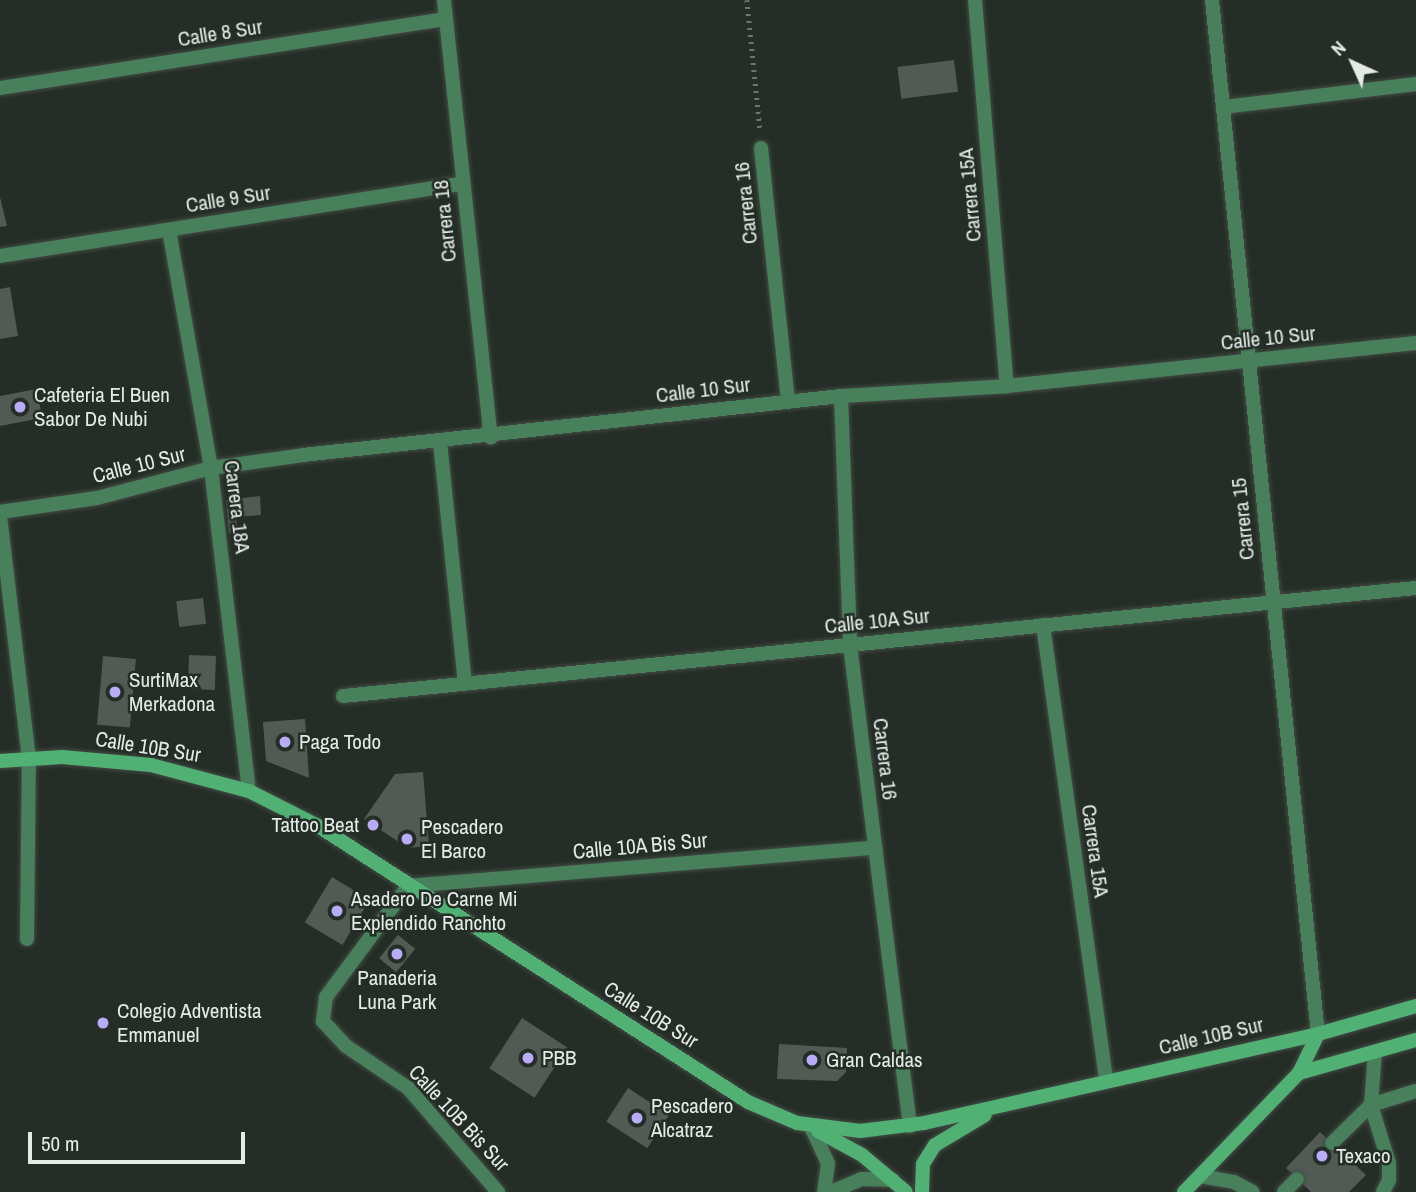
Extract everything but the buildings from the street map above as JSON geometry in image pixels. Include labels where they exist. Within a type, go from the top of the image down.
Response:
[{"type":"main road","name":"Calle 10B Sur","points":[[0,761],[29,758],[151,765],[249,792],[318,826],[748,1102],[797,1123],[860,1131],[909,1126],[1318,1034],[1416,1006]]},
{"type":"main road","points":[[1184,1192],[1299,1073],[1318,1034]]},
{"type":"main road","points":[[1299,1073],[1416,1040]]},
{"type":"main road","points":[[922,1192],[923,1164],[934,1145],[1012,1102]]},
{"type":"main road","points":[[797,1123],[853,1149],[900,1186]]},
{"type":"street","name":"Carrera 18","points":[[444,0],[491,437]]},
{"type":"street","name":"Carrera 15A","points":[[975,0],[1007,386]]},
{"type":"street","name":"Carrera 15","points":[[1212,0],[1318,1034]]},
{"type":"street","name":"Calle 8 Sur","points":[[0,88],[446,19]]},
{"type":"street","points":[[1223,107],[1416,85]]},
{"type":"street","name":"Carrera 16","points":[[761,148],[789,401]]},
{"type":"street","name":"Calle 9 Sur","points":[[0,256],[462,184]]},
{"type":"street","name":"Carrera 18A","points":[[169,230],[211,468],[249,792]]},
{"type":"street","name":"Calle 10 Sur","points":[[0,514],[97,498],[211,468],[789,401],[1007,386],[1416,343]]},
{"type":"street","name":"Carrera 16","points":[[841,396],[850,645],[909,1126]]},
{"type":"street","points":[[440,442],[465,684]]},
{"type":"street","points":[[0,514],[29,758],[27,939]]},
{"type":"street","name":"Calle 10A Sur","points":[[343,696],[1416,588]]},
{"type":"street","name":"Carrera 15A","points":[[1043,625],[1106,1081]]},
{"type":"street","name":"Calle 10A Bis Sur","points":[[408,886],[875,848]]},
{"type":"street","name":"Calle 10B Bis Sur","points":[[408,886],[326,997],[323,1021],[346,1046],[408,1088],[498,1192]]},
{"type":"street","points":[[1374,1052],[1371,1105],[1389,1163],[1389,1180],[1383,1192]]},
{"type":"street","points":[[1332,1143],[1371,1105],[1416,1091]]},
{"type":"street","points":[[812,1129],[828,1164],[824,1192]]},
{"type":"street","points":[[1200,1176],[1253,1192]]},
{"type":"street","points":[[831,1192],[872,1177],[900,1186]]},
{"type":"street","points":[[1284,1192],[1297,1179]]},
{"type":"path","name":"Carrera 16","points":[[747,0],[761,148]]},
{"type":"place","name":"Cafeteria El Buen Sabor De Nubi","points":[[20,407]]},
{"type":"place","name":"SurtiMax Merkadona","points":[[115,692]]},
{"type":"place","name":"Paga Todo","points":[[285,742]]},
{"type":"place","name":"Tattoo Beat","points":[[373,825]]},
{"type":"place","name":"Pescadero El Barco","points":[[407,839]]},
{"type":"place","name":"Asadero De Carne Mi Explendido Ranchto","points":[[337,911]]},
{"type":"place","name":"Panaderia Luna Park","points":[[397,954]]},
{"type":"place","name":"Colegio Adventista Emmanuel","points":[[103,1023]]},
{"type":"place","name":"PBB","points":[[528,1058]]},
{"type":"place","name":"Gran Caldas","points":[[812,1060]]},
{"type":"place","name":"Pescadero Alcatraz","points":[[637,1118]]},
{"type":"place","name":"Texaco","points":[[1322,1156]]}]
